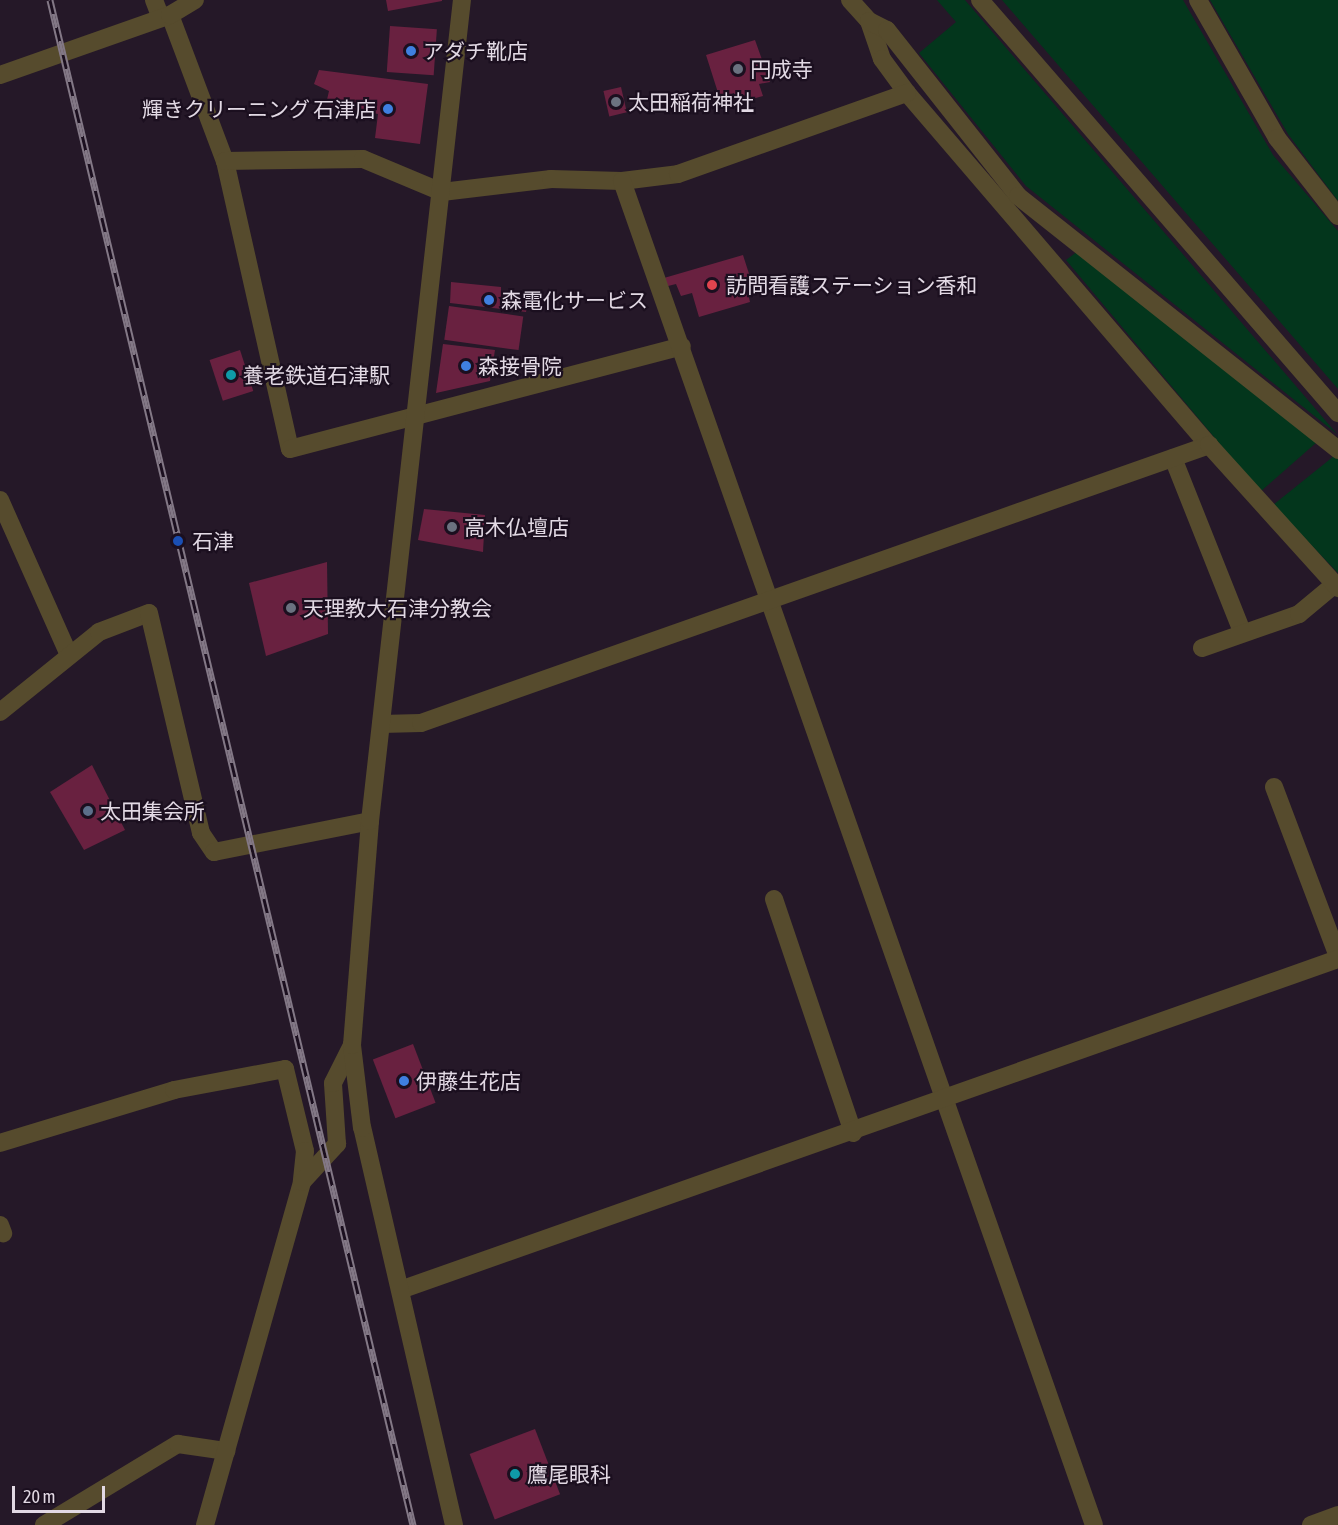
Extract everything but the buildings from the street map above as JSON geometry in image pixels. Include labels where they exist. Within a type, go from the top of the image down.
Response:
[{"type":"street","points":[[154,0],[165,16],[225,161],[290,449],[416,413],[682,346]]},
{"type":"street","points":[[0,75],[165,16],[195,0]]},
{"type":"street","points":[[454,1525],[403,1289],[362,1128],[352,1046],[370,820],[462,0]]},
{"type":"street","points":[[850,0],[869,21],[887,30],[1018,196],[1338,450]]},
{"type":"street","points":[[980,0],[1338,413]]},
{"type":"street","points":[[1198,0],[1277,138],[1338,216]]},
{"type":"street","points":[[869,21],[882,59],[907,93],[1209,445],[1336,586],[1299,614],[1242,631],[1202,648]]},
{"type":"street","points":[[225,161],[363,159],[441,192],[551,179],[622,181],[678,174],[907,93]]},
{"type":"street","points":[[622,181],[682,346],[943,1101],[1094,1525]]},
{"type":"street","points":[[381,724],[421,723],[769,598],[1209,445]]},
{"type":"street","points":[[1173,458],[1242,631]]},
{"type":"street","points":[[0,500],[69,655]]},
{"type":"street","points":[[0,711],[99,632],[149,613],[201,832],[214,852],[370,820]]},
{"type":"street","points":[[403,1289],[853,1133],[1338,958],[1274,787]]},
{"type":"street","points":[[774,899],[853,1133]]},
{"type":"street","points":[[302,1182],[337,1144],[333,1083],[352,1046]]},
{"type":"street","points":[[0,1143],[174,1090],[285,1069],[305,1151],[302,1182],[205,1525]]},
{"type":"street","points":[[44,1525],[178,1444],[226,1451]]},
{"type":"street","points":[[1311,1525],[1338,1515]]},
{"type":"green space","points":[[937,0],[965,0],[1337,434],[1026,186],[919,53],[956,22]]},
{"type":"green space","points":[[1002,0],[1183,0],[1273,155],[1338,231],[1338,389]]},
{"type":"green space","points":[[1210,0],[1338,0],[1338,201],[1288,134]]},
{"type":"green space","points":[[1078,251],[1317,442],[1260,492],[1066,260]]},
{"type":"green space","points":[[1334,456],[1338,459],[1338,573],[1273,505]]},
{"type":"railway","points":[[50,0],[413,1525]]},
{"type":"place","name":"アダチ靴店","points":[[411,51]]},
{"type":"place","name":"円成寺","points":[[738,69]]},
{"type":"place","name":"太田稲荷神社","points":[[616,102]]},
{"type":"place","name":"輝きクリーニング 石津店","points":[[388,109]]},
{"type":"place","name":"訪問看護ステーション香和","points":[[712,285]]},
{"type":"place","name":"森電化サービス","points":[[489,300]]},
{"type":"place","name":"森接骨院","points":[[466,366]]},
{"type":"place","name":"養老鉄道石津駅","points":[[231,375]]},
{"type":"place","name":"高木仏壇店","points":[[452,527]]},
{"type":"place","name":"石津","points":[[178,541]]},
{"type":"place","name":"天理教大石津分教会","points":[[291,608]]},
{"type":"place","name":"太田集会所","points":[[88,811]]},
{"type":"place","name":"伊藤生花店","points":[[404,1081]]},
{"type":"place","name":"鷹尾眼科","points":[[515,1474]]}]
